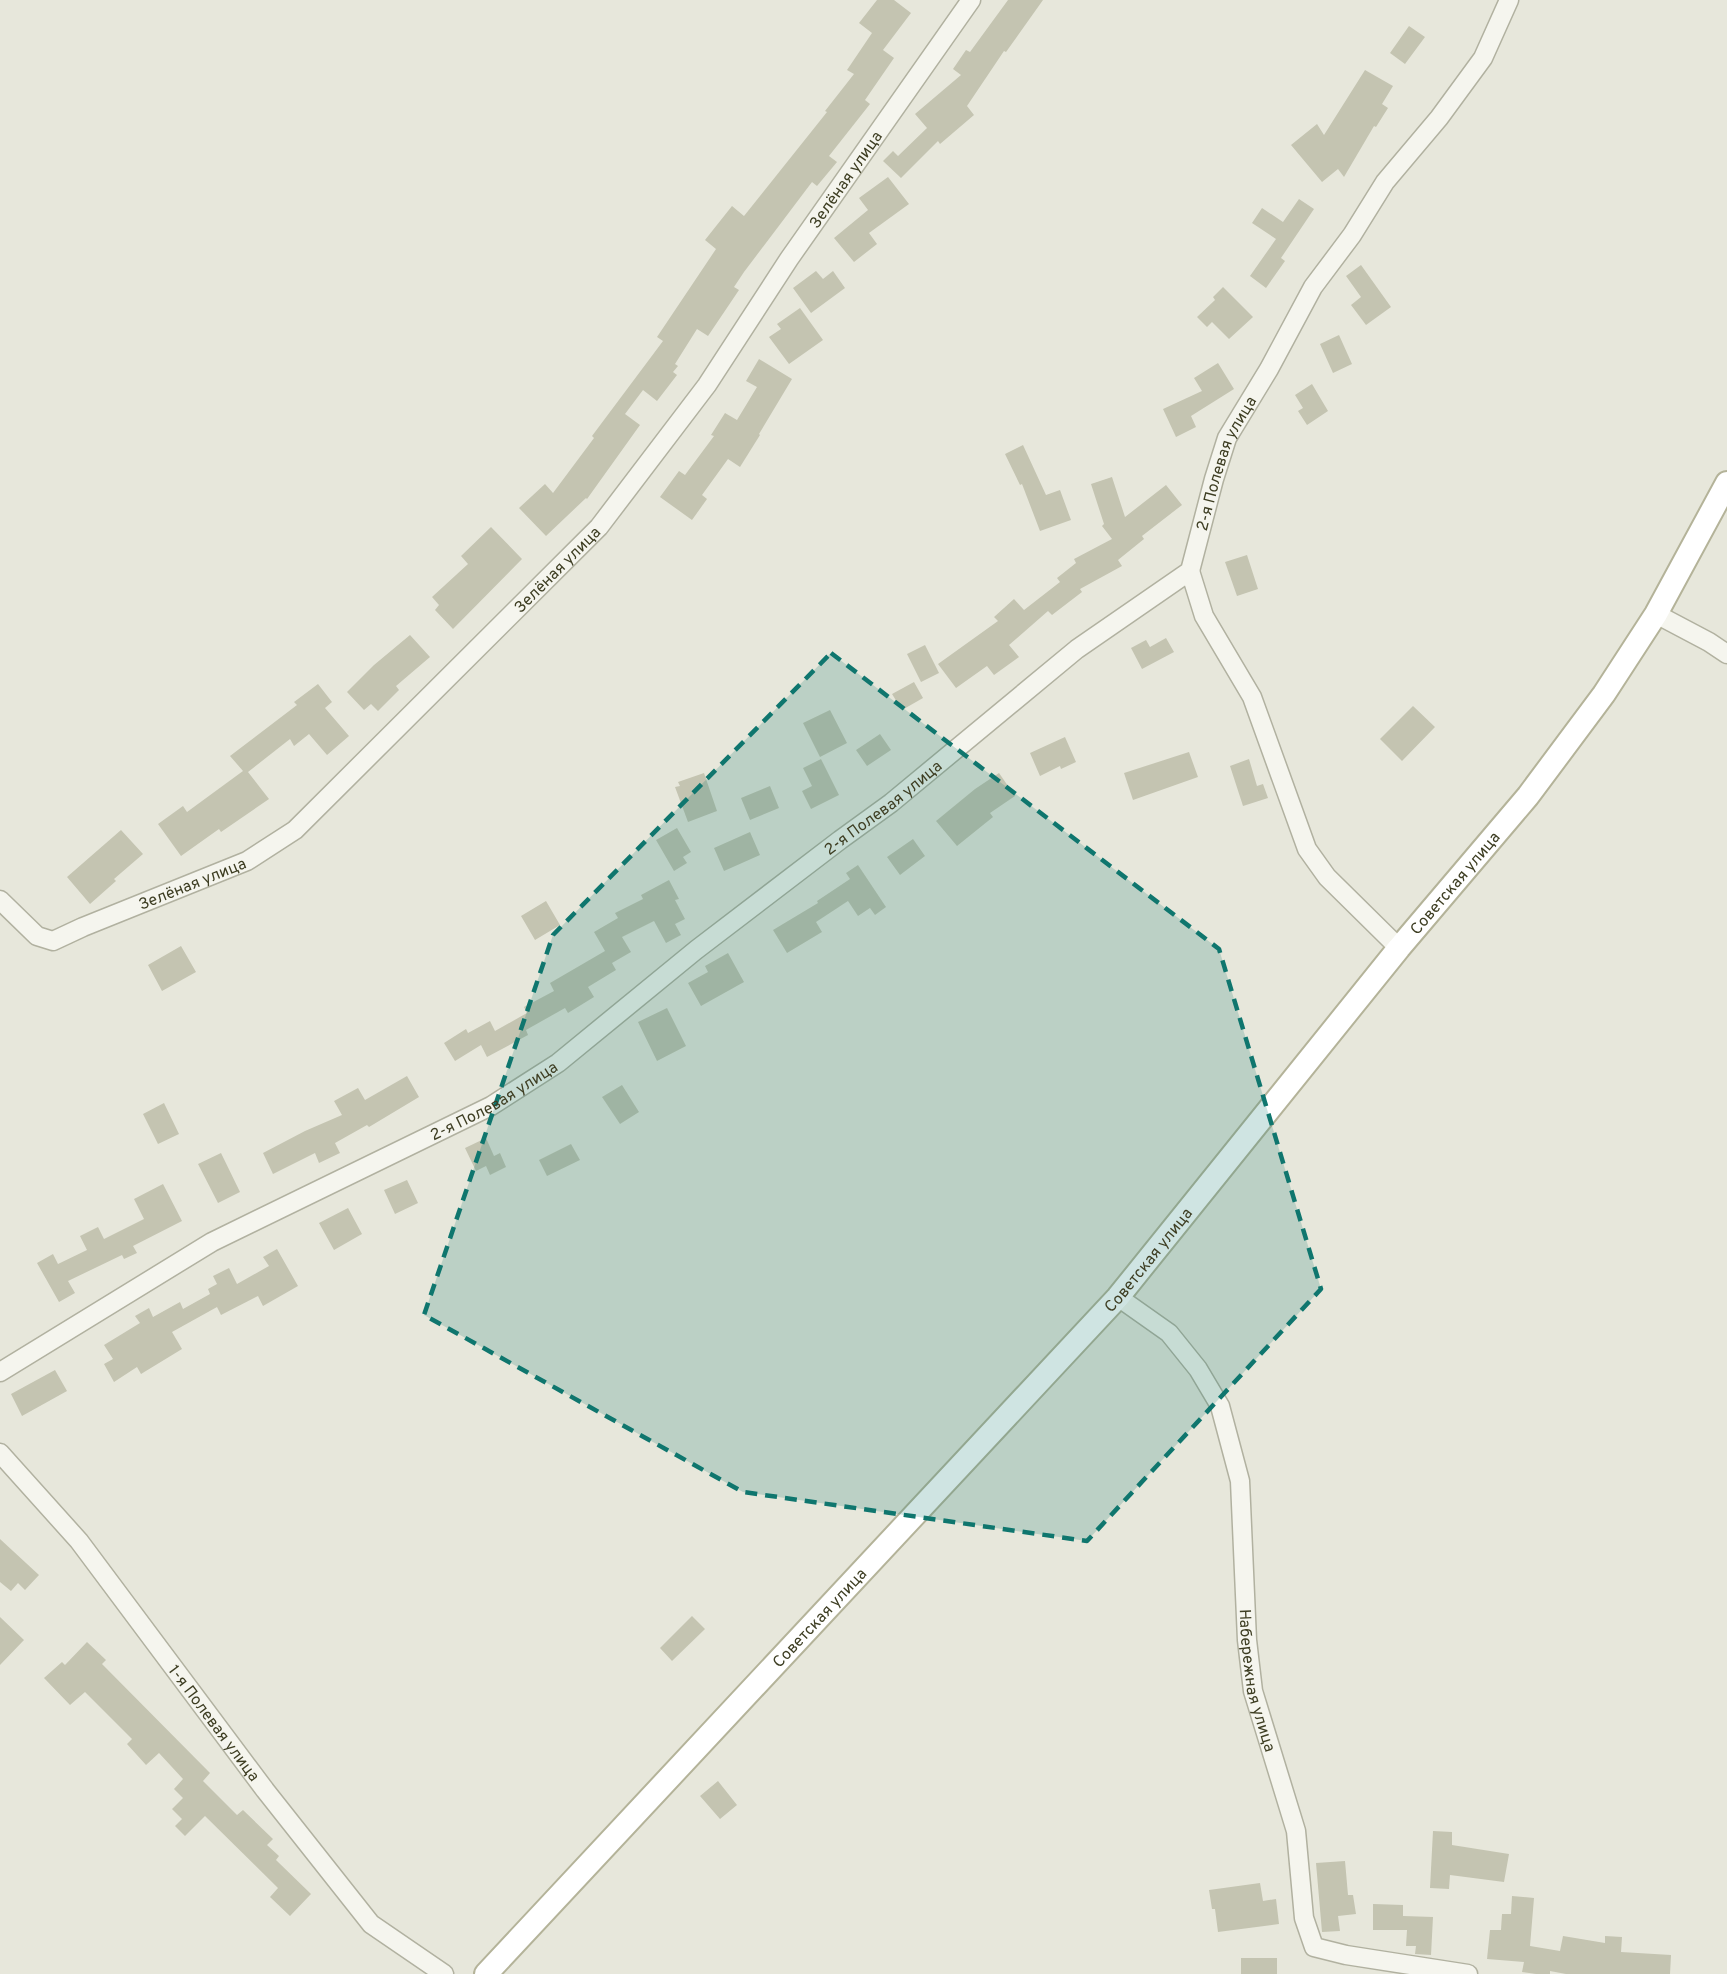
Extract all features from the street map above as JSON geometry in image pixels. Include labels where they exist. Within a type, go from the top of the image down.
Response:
[{"type":"main road","name":"Советская улица","points":[[486,1974],[1118,1297],[1399,948],[1528,796],[1604,694],[1656,614],[1727,483]]},
{"type":"street","name":"Зелёная улица","points":[[0,900],[37,936],[53,941],[247,861],[295,830],[599,527],[707,385],[789,259],[971,0]]},
{"type":"street","name":"2-я Полевая улица","points":[[0,1372],[212,1242],[491,1106],[558,1063],[696,950],[891,803],[1077,649],[1190,571],[1227,438],[1269,369],[1313,287],[1352,235],[1385,182],[1439,118],[1483,58],[1509,0]]},
{"type":"street","points":[[1190,571],[1204,616],[1252,697],[1307,849],[1327,877],[1399,948]]},
{"type":"street","points":[[1656,614],[1727,654]]},
{"type":"street","name":"Набережная улица","points":[[1118,1297],[1169,1333],[1198,1369],[1220,1406],[1240,1481],[1247,1640],[1253,1690],[1296,1831],[1304,1918],[1314,1947],[1346,1955],[1468,1974]]},
{"type":"street","name":"1-я Полевая улица","points":[[0,1453],[79,1541],[265,1790],[371,1924],[444,1974]]},
{"type":"highlighted area","points":[[831,653],[1219,949],[1321,1289],[1087,1541],[743,1492],[424,1315],[553,935]]},
{"type":"building","points":[[877,0],[894,0],[911,13],[883,50],[894,58],[865,100],[870,104],[829,156],[837,162],[817,186],[812,182],[744,272],[734,287],[739,290],[708,336],[697,329],[675,364],[678,366],[673,372],[677,375],[657,401],[643,390],[625,414],[640,425],[587,499],[546,536],[519,508],[545,484],[553,493],[594,438],[592,436],[663,341],[657,337],[716,249],[705,240],[732,206],[744,216],[827,112],[825,111],[854,74],[847,70],[872,33],[859,23]]},
{"type":"building","points":[[1008,0],[1043,0],[1006,52],[1004,51],[967,106],[974,115],[940,144],[938,141],[901,178],[883,161],[893,151],[898,156],[927,128],[915,114],[961,75],[953,69],[966,50],[970,52]]},
{"type":"building","points":[[1409,26],[1425,37],[1405,64],[1390,53]]},
{"type":"building","points":[[1365,70],[1393,86],[1382,104],[1388,108],[1376,127],[1374,126],[1344,177],[1338,169],[1322,182],[1291,145],[1317,124],[1324,135]]},
{"type":"building","points":[[888,177],[909,204],[869,233],[877,244],[854,262],[834,238],[868,210],[859,198]]},
{"type":"building","points":[[1299,199],[1314,209],[1281,258],[1285,261],[1266,288],[1250,276],[1276,239],[1252,223],[1262,208],[1283,222]]},
{"type":"building","points":[[1361,265],[1391,307],[1366,325],[1351,305],[1361,297],[1346,276]]},
{"type":"building","points":[[816,271],[823,279],[833,271],[845,288],[811,313],[793,288]]},
{"type":"building","points":[[1223,287],[1253,317],[1229,339],[1212,322],[1207,327],[1197,317],[1215,300],[1213,297]]},
{"type":"building","points":[[800,308],[823,340],[789,364],[769,337],[781,329],[777,324]]},
{"type":"building","points":[[1339,335],[1352,364],[1333,373],[1320,344]]},
{"type":"building","points":[[759,359],[792,379],[740,467],[728,459],[702,495],[707,499],[692,520],[660,497],[679,471],[685,475],[714,436],[711,435],[725,413],[737,420],[757,387],[746,381]]},
{"type":"building","points":[[1218,363],[1234,389],[1191,416],[1196,427],[1176,437],[1163,409],[1202,391],[1194,378]]},
{"type":"building","points":[[1312,384],[1328,411],[1307,425],[1298,411],[1303,408],[1295,395]]},
{"type":"building","points":[[1023,445],[1046,495],[1060,490],[1071,520],[1040,531],[1022,484],[1020,485],[1005,454]]},
{"type":"building","points":[[1112,477],[1125,517],[1166,485],[1182,505],[1142,536],[1144,539],[1118,560],[1122,566],[1080,589],[1082,592],[1052,615],[1048,611],[1009,645],[1019,657],[994,675],[987,666],[956,688],[938,664],[998,621],[994,617],[1014,599],[1024,610],[1060,582],[1057,578],[1076,563],[1074,559],[1112,539],[1102,526],[1104,524],[1091,484]]},
{"type":"building","points":[[491,527],[522,559],[453,629],[435,610],[439,605],[432,597],[468,564],[461,556]]},
{"type":"building","points":[[1247,555],[1258,589],[1237,596],[1225,562]]},
{"type":"building","points":[[410,635],[430,657],[396,686],[399,690],[378,711],[371,704],[364,710],[347,692],[374,665]]},
{"type":"building","points":[[1166,638],[1174,652],[1142,669],[1131,648],[1146,640],[1150,647]]},
{"type":"building","points":[[925,645],[939,673],[921,682],[907,654]]},
{"type":"building","points":[[914,682],[923,698],[902,710],[892,694]]},
{"type":"building","points":[[318,684],[332,702],[325,708],[349,736],[327,755],[309,734],[294,746],[290,739],[248,772],[269,799],[221,832],[219,829],[181,856],[158,824],[183,806],[187,812],[243,771],[230,756],[297,705],[294,702]]},
{"type":"building","points":[[1413,706],[1435,727],[1402,761],[1380,739]]},
{"type":"building","points":[[830,710],[847,743],[820,757],[803,723]]},
{"type":"building","points":[[880,734],[891,750],[867,766],[856,750]]},
{"type":"building","points":[[1065,737],[1076,762],[1061,769],[1060,766],[1040,776],[1030,753]]},
{"type":"building","points":[[1189,752],[1198,777],[1133,800],[1124,773]]},
{"type":"building","points":[[821,759],[839,795],[811,809],[802,791],[812,786],[803,768]]},
{"type":"building","points":[[1249,759],[1257,786],[1263,784],[1268,798],[1243,806],[1230,766]]},
{"type":"building","points":[[704,773],[717,811],[688,822],[675,787],[680,786],[678,782]]},
{"type":"building","points":[[999,773],[1015,796],[990,813],[993,817],[957,846],[936,821],[975,789]]},
{"type":"building","points":[[770,786],[779,808],[750,820],[741,798]]},
{"type":"building","points":[[677,828],[691,852],[683,857],[687,863],[674,871],[656,840]]},
{"type":"building","points":[[121,830],[143,854],[90,904],[67,877]]},
{"type":"building","points":[[750,832],[760,855],[724,871],[714,848]]},
{"type":"building","points":[[913,839],[925,856],[900,875],[887,857]]},
{"type":"building","points":[[858,865],[886,907],[875,915],[870,908],[858,916],[848,901],[816,922],[822,932],[787,953],[773,930],[818,903],[817,901],[850,879],[846,873]]},
{"type":"building","points":[[669,880],[679,899],[675,900],[685,919],[675,924],[681,935],[666,943],[654,921],[622,937],[631,952],[612,963],[616,970],[588,987],[594,997],[568,1013],[565,1008],[526,1030],[528,1035],[487,1057],[481,1045],[455,1061],[444,1043],[466,1029],[468,1033],[490,1021],[495,1031],[527,1013],[524,1007],[554,991],[550,983],[605,951],[594,932],[618,918],[615,913],[643,899],[641,895]]},
{"type":"building","points":[[546,901],[560,925],[535,940],[521,916]]},
{"type":"building","points":[[181,946],[196,972],[162,991],[148,965]]},
{"type":"building","points":[[728,953],[744,982],[701,1006],[688,983],[708,972],[705,966]]},
{"type":"building","points":[[667,1008],[686,1046],[657,1061],[638,1022]]},
{"type":"building","points":[[407,1076],[419,1097],[369,1127],[367,1125],[335,1143],[340,1153],[319,1163],[315,1153],[273,1174],[263,1153],[342,1115],[334,1101],[358,1088],[365,1100]]},
{"type":"building","points":[[622,1085],[639,1112],[620,1124],[602,1097]]},
{"type":"building","points":[[164,1103],[179,1134],[158,1144],[143,1114]]},
{"type":"building","points":[[486,1138],[494,1156],[500,1153],[506,1167],[490,1175],[486,1166],[476,1171],[465,1148]]},
{"type":"building","points":[[571,1144],[580,1160],[547,1176],[539,1160]]},
{"type":"building","points":[[221,1153],[240,1192],[218,1203],[198,1164]]},
{"type":"building","points":[[407,1180],[418,1203],[395,1214],[384,1190]]},
{"type":"building","points":[[163,1184],[182,1221],[133,1246],[137,1253],[124,1259],[122,1255],[68,1281],[75,1293],[59,1302],[37,1263],[53,1254],[58,1264],[87,1250],[80,1236],[98,1227],[104,1239],[144,1219],[134,1199]]},
{"type":"building","points":[[348,1208],[362,1234],[334,1250],[319,1223]]},
{"type":"building","points":[[277,1249],[298,1286],[263,1306],[258,1296],[221,1315],[217,1307],[172,1332],[182,1349],[141,1374],[137,1367],[114,1382],[104,1364],[113,1359],[104,1345],[140,1323],[135,1316],[149,1308],[153,1317],[180,1302],[183,1309],[210,1294],[208,1289],[217,1284],[213,1276],[229,1268],[237,1284],[269,1266],[263,1257]]},
{"type":"building","points":[[55,1370],[67,1391],[22,1416],[11,1394]]},
{"type":"building","points":[[0,1539],[39,1575],[25,1590],[18,1583],[11,1591],[0,1582]]},
{"type":"building","points":[[692,1616],[705,1629],[672,1661],[660,1648]]},
{"type":"building","points":[[0,1617],[24,1640],[0,1665]]},
{"type":"building","points":[[87,1642],[106,1660],[102,1664],[210,1773],[203,1781],[237,1815],[243,1810],[273,1839],[267,1845],[279,1856],[276,1860],[311,1894],[290,1916],[270,1897],[278,1888],[205,1816],[185,1836],[175,1826],[182,1819],[172,1809],[183,1798],[174,1789],[183,1779],[159,1753],[146,1765],[127,1744],[132,1739],[85,1692],[70,1705],[44,1678],[62,1662],[65,1665]]},
{"type":"building","points":[[718,1781],[737,1805],[720,1819],[700,1796]]},
{"type":"building","points":[[1433,1831],[1452,1832],[1452,1845],[1509,1854],[1504,1882],[1450,1875],[1449,1889],[1430,1888]]},
{"type":"building","points":[[1345,1861],[1348,1895],[1353,1895],[1356,1914],[1338,1916],[1340,1931],[1322,1932],[1316,1863]]},
{"type":"building","points":[[1260,1883],[1263,1901],[1276,1899],[1279,1924],[1218,1932],[1215,1909],[1212,1909],[1209,1890]]},
{"type":"building","points":[[1512,1896],[1534,1898],[1530,1946],[1560,1951],[1563,1936],[1605,1943],[1605,1936],[1622,1937],[1621,1952],[1671,1955],[1670,1974],[1566,1974],[1550,1971],[1550,1974],[1536,1974],[1522,1972],[1524,1962],[1487,1959],[1490,1930],[1501,1930],[1502,1914],[1511,1914]]},
{"type":"building","points":[[1373,1904],[1403,1905],[1403,1916],[1433,1917],[1431,1955],[1415,1954],[1416,1946],[1406,1946],[1407,1930],[1373,1930]]},
{"type":"building","points":[[1241,1958],[1277,1958],[1277,1974],[1241,1974]]}]
